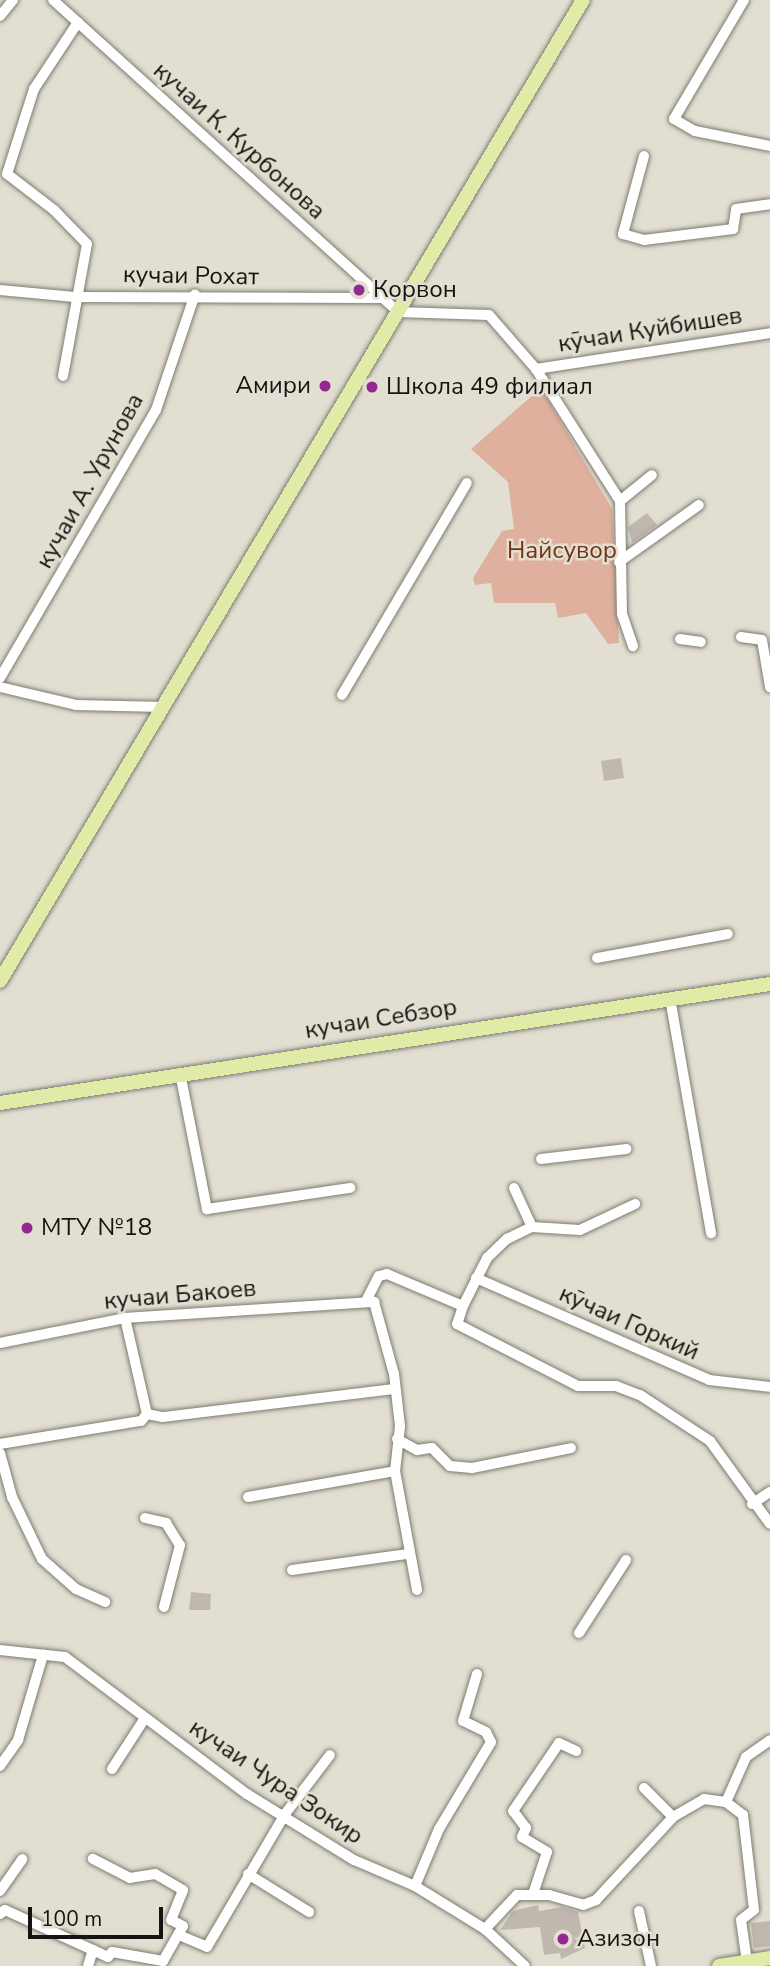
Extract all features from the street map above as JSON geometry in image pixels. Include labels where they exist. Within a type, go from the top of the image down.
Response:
[{"type":"main road","points":[[0,981],[583,0]]},
{"type":"main road","name":"кучаи Себзор","points":[[0,1102],[770,984]]},
{"type":"main road","points":[[719,1966],[770,1958]]},
{"type":"street","points":[[0,16],[13,0]]},
{"type":"street","name":"кучаи К. Курбонова","points":[[53,0],[398,312]]},
{"type":"street","points":[[744,0],[674,119],[695,131],[770,146]]},
{"type":"street","points":[[63,376],[75,331],[75,296],[87,244],[54,210],[3,172],[34,89],[78,22]]},
{"type":"street","points":[[644,156],[623,234],[645,240],[733,229],[736,209],[770,204]]},
{"type":"street","name":"кучаи Рохат","points":[[0,290],[75,296],[382,298]]},
{"type":"street","name":"кучаи А. Урунова","points":[[0,678],[156,410],[195,295]]},
{"type":"street","points":[[398,312],[489,315],[536,369],[620,501],[622,614],[633,646]]},
{"type":"street","name":"кӯчаи Куйбишев","points":[[536,369],[770,333]]},
{"type":"street","points":[[620,501],[652,475]]},
{"type":"street","points":[[342,695],[467,483]]},
{"type":"street","points":[[619,562],[699,505]]},
{"type":"street","points":[[741,637],[762,640],[770,687]]},
{"type":"street","points":[[680,639],[701,642]]},
{"type":"street","points":[[0,687],[76,705],[164,707]]},
{"type":"street","points":[[597,958],[727,934]]},
{"type":"street","points":[[670,998],[711,1233]]},
{"type":"street","points":[[180,1073],[207,1209],[350,1188]]},
{"type":"street","points":[[541,1159],[626,1149]]},
{"type":"street","points":[[514,1188],[532,1227]]},
{"type":"street","points":[[635,1204],[580,1230],[532,1227],[507,1239],[476,1278],[457,1324],[578,1386],[616,1386],[640,1395],[710,1441],[752,1504],[770,1524]]},
{"type":"street","points":[[417,1590],[408,1554],[395,1471],[395,1389],[374,1302],[366,1301],[379,1276],[387,1275],[463,1306]]},
{"type":"street","name":"кӯчаи Горкий","points":[[476,1278],[709,1380],[770,1387]]},
{"type":"street","name":"кучаи Бакоев","points":[[0,1343],[125,1318],[366,1301]]},
{"type":"street","points":[[125,1318],[147,1414]]},
{"type":"street","points":[[147,1414],[163,1417],[395,1389]]},
{"type":"street","points":[[0,1444],[141,1421],[147,1414]]},
{"type":"street","points":[[397,1439],[417,1450],[432,1448],[450,1466],[472,1468],[571,1448]]},
{"type":"street","points":[[0,1453],[12,1497],[41,1559],[76,1590],[105,1602]]},
{"type":"street","points":[[248,1497],[395,1471]]},
{"type":"street","points":[[752,1504],[770,1492]]},
{"type":"street","points":[[145,1518],[166,1523],[180,1545],[164,1607]]},
{"type":"street","points":[[292,1570],[408,1554]]},
{"type":"street","points":[[579,1633],[626,1560]]},
{"type":"street","name":"кучаи Чура Зокир","points":[[0,1650],[65,1657],[247,1794],[285,1814],[354,1860],[415,1886],[485,1929],[524,1966]]},
{"type":"street","points":[[0,1766],[18,1740],[43,1655]]},
{"type":"street","points":[[415,1886],[439,1829],[491,1742],[486,1732],[463,1721],[477,1674]]},
{"type":"street","points":[[112,1769],[145,1717]]},
{"type":"street","points":[[726,1802],[746,1757],[770,1740]]},
{"type":"street","points":[[533,1894],[547,1852],[522,1837],[526,1828],[513,1811],[559,1743],[576,1751]]},
{"type":"street","points":[[93,1859],[130,1878],[155,1874],[183,1889],[171,1920],[207,1947],[285,1814],[330,1755]]},
{"type":"street","points":[[644,1788],[673,1818]]},
{"type":"street","points":[[485,1929],[517,1895],[533,1894],[583,1905],[596,1900],[673,1818],[704,1798],[726,1802],[743,1815],[754,1910],[741,1920],[747,1962]]},
{"type":"street","points":[[0,1891],[22,1858]]},
{"type":"street","points":[[248,1874],[309,1912]]},
{"type":"street","points":[[2,1910],[108,1957],[112,1952],[163,1961],[181,1930]]},
{"type":"street","points":[[639,1911],[651,1966]]},
{"type":"street","points":[[88,1966],[93,1950]]},
{"type":"green space","name":"Найсувор","points":[[541,388],[612,509],[619,643],[608,644],[586,613],[558,618],[555,603],[494,603],[491,583],[475,585],[473,578],[502,531],[514,529],[508,482],[471,449]]},
{"type":"building","name":"Найсувор","points":[[647,513],[657,525],[632,543],[628,527]]},
{"type":"building","points":[[621,758],[624,778],[604,781],[601,761]]},
{"type":"building","points":[[191,1592],[211,1594],[210,1610],[189,1610]]},
{"type":"building","name":"Азизон","points":[[538,1905],[539,1911],[562,1907],[578,1912],[585,1948],[561,1959],[560,1953],[544,1955],[540,1927],[500,1930],[513,1911]]},
{"type":"building","points":[[770,1921],[770,1946],[754,1948],[751,1923]]},
{"type":"place","name":"Корвон","points":[[359,290]]},
{"type":"place","name":"Амири","points":[[325,386]]},
{"type":"place","name":"Школа 49 филиал","points":[[372,387]]},
{"type":"place","name":"МТУ №18","points":[[27,1228]]},
{"type":"place","name":"Азизон","points":[[563,1939]]}]
